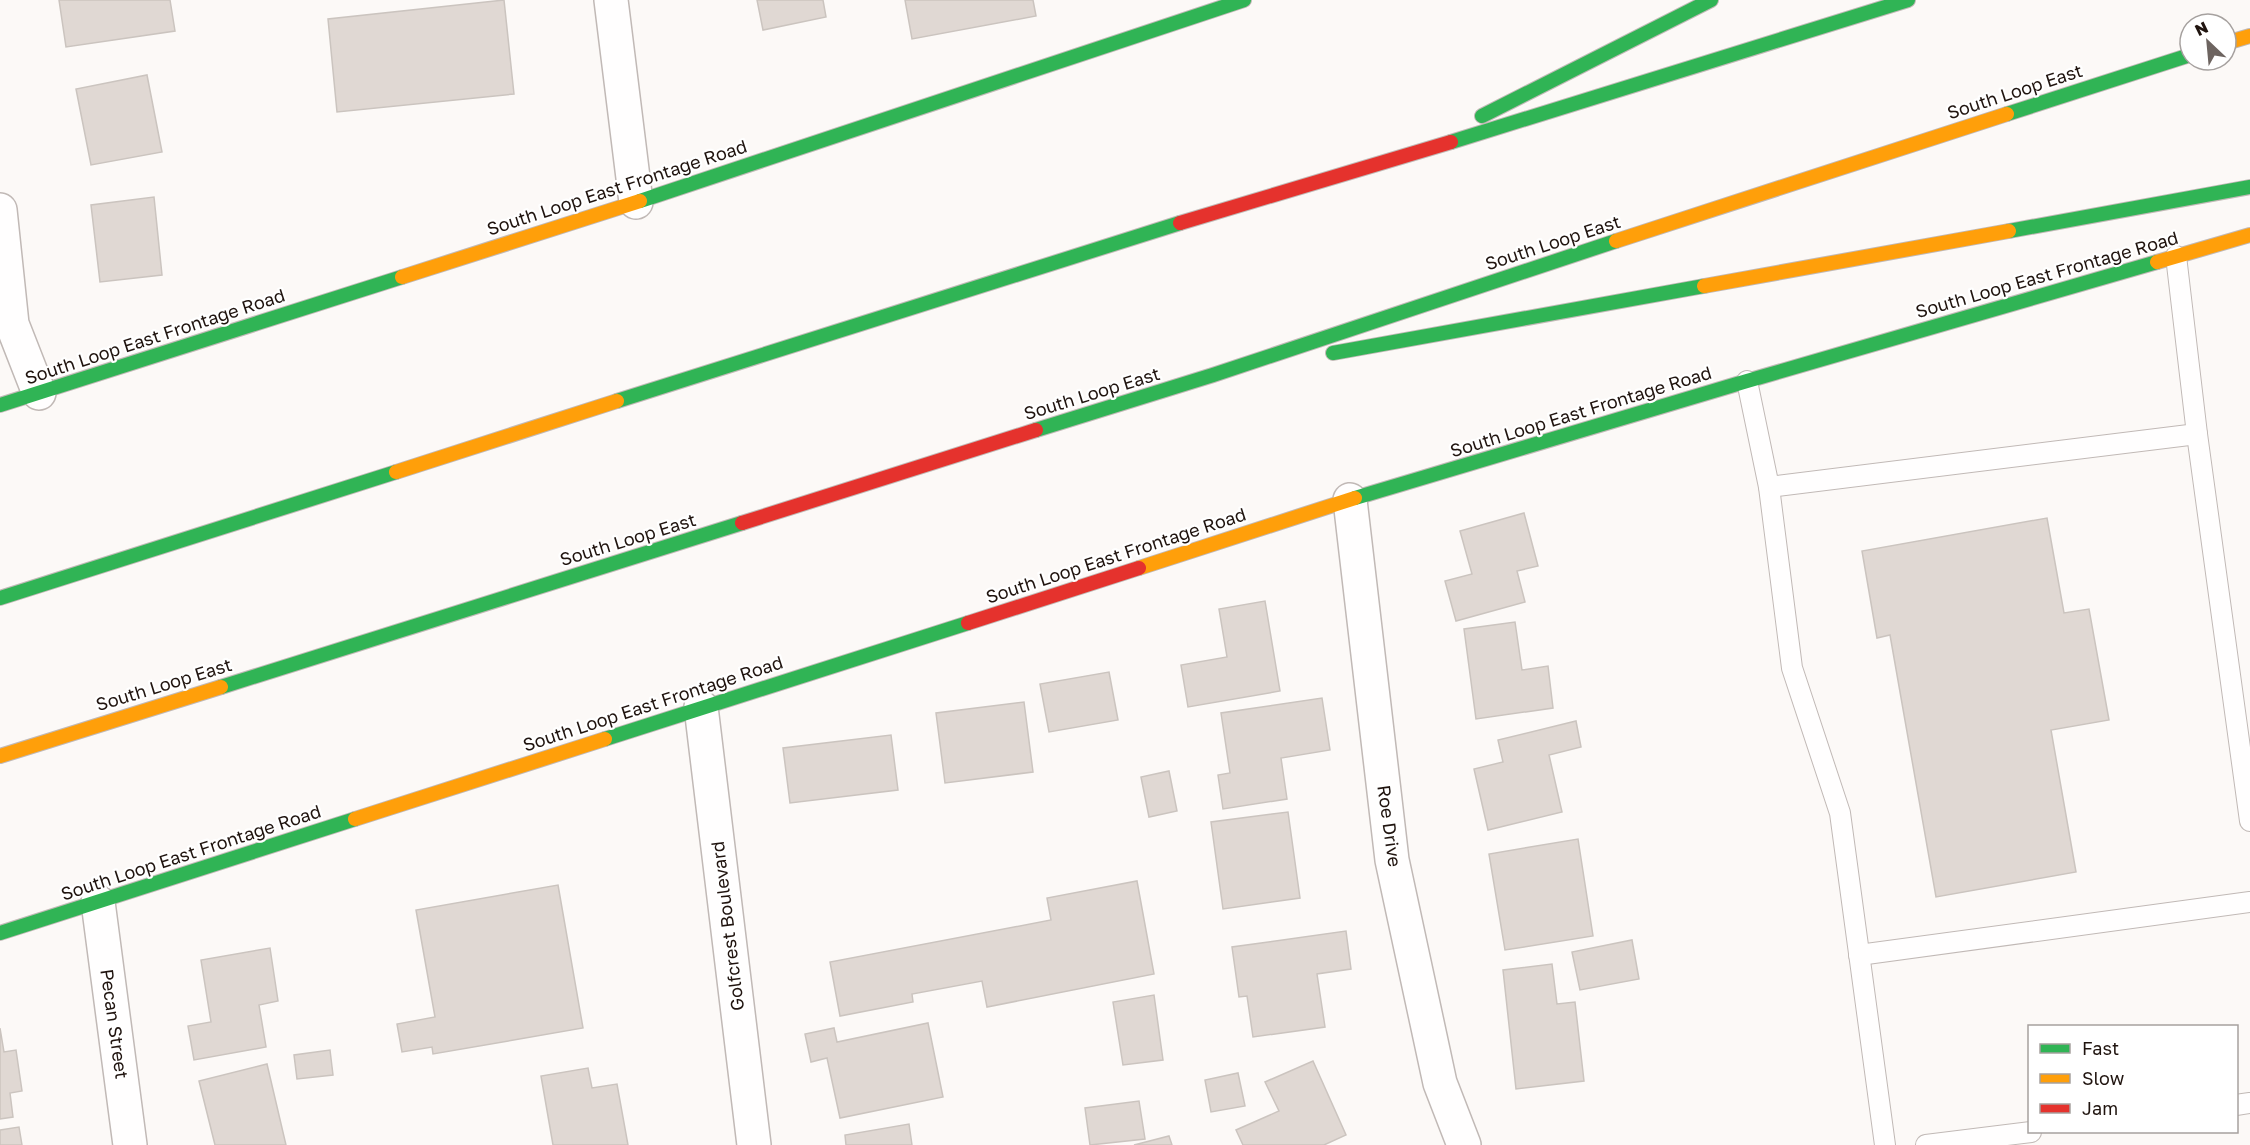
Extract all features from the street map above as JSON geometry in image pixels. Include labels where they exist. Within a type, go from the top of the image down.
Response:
[{"type":"main road","name":"South Loop East Frontage Road","points":[[0,405],[636,202],[1244,0]]},
{"type":"main road","points":[[1397,159],[1711,0]]},
{"type":"main road","points":[[0,598],[1097,248],[1397,159],[1908,0]]},
{"type":"main road","name":"South Loop East","points":[[0,756],[1213,375],[1784,186],[2178,59]]},
{"type":"main road","points":[[1213,375],[2250,187]]},
{"type":"main road","name":"South Loop East Frontage Road","points":[[0,933],[1350,500],[1747,381],[2250,235]]},
{"type":"street","points":[[611,0],[636,202]]},
{"type":"street","points":[[0,210],[12,324],[39,393]]},
{"type":"street","name":"Roe Drive","points":[[1350,500],[1392,860],[1440,1083],[1464,1145]]},
{"type":"street","name":"Golfcrest Boulevard","points":[[701,707],[754,1145]]},
{"type":"street","name":"Pecan Street","points":[[98,902],[130,1145]]},
{"type":"lane","points":[[2176,256],[2197,434],[2250,821]]},
{"type":"lane","points":[[1747,381],[1769,487],[1792,668],[1840,813],[1885,1145]]},
{"type":"lane","points":[[1769,487],[2197,434]]},
{"type":"lane","points":[[1859,955],[2250,902]]},
{"type":"lane","points":[[1926,1145],[2028,1131]]},
{"type":"building","points":[[59,0],[170,0],[175,31],[66,47]]},
{"type":"building","points":[[504,0],[514,94],[337,112],[328,19]]},
{"type":"building","points":[[757,0],[823,0],[826,17],[763,30]]},
{"type":"building","points":[[905,0],[1033,0],[1036,16],[912,39]]},
{"type":"building","points":[[147,75],[162,152],[91,165],[76,89]]},
{"type":"building","points":[[154,197],[162,275],[100,282],[91,205]]},
{"type":"building","points":[[1524,513],[1538,566],[1517,571],[1525,602],[1456,621],[1445,581],[1472,574],[1460,531]]},
{"type":"building","points":[[2047,518],[2064,613],[2089,609],[2109,720],[2051,730],[2076,872],[1936,897],[1890,635],[1877,638],[1862,551]]},
{"type":"building","points":[[1265,601],[1280,691],[1188,707],[1181,665],[1227,657],[1219,609]]},
{"type":"building","points":[[1515,622],[1522,670],[1548,666],[1553,708],[1476,719],[1464,629]]},
{"type":"building","points":[[1109,672],[1118,720],[1049,732],[1040,684]]},
{"type":"building","points":[[1322,698],[1330,750],[1281,758],[1287,799],[1223,809],[1218,775],[1230,773],[1221,713]]},
{"type":"building","points":[[1024,702],[1033,772],[945,783],[936,713]]},
{"type":"building","points":[[1576,721],[1581,747],[1549,755],[1562,812],[1488,830],[1474,769],[1503,762],[1498,740]]},
{"type":"building","points":[[891,735],[898,790],[790,803],[783,748]]},
{"type":"building","points":[[1169,771],[1177,811],[1149,817],[1141,777]]},
{"type":"building","points":[[1288,812],[1300,898],[1223,909],[1211,822]]},
{"type":"building","points":[[1578,839],[1593,936],[1505,950],[1489,854]]},
{"type":"building","points":[[1137,881],[1154,974],[987,1007],[982,981],[912,994],[913,1002],[840,1016],[830,962],[1051,920],[1047,898]]},
{"type":"building","points":[[558,885],[583,1028],[433,1054],[432,1047],[402,1052],[397,1024],[435,1017],[416,910]]},
{"type":"building","points":[[1346,931],[1351,969],[1317,974],[1325,1027],[1253,1037],[1247,996],[1239,997],[1232,947]]},
{"type":"building","points":[[1632,940],[1639,979],[1580,990],[1572,952]]},
{"type":"building","points":[[270,948],[278,1001],[259,1005],[266,1047],[194,1060],[188,1026],[211,1022],[201,960]]},
{"type":"building","points":[[1552,964],[1557,1004],[1575,1002],[1584,1081],[1516,1089],[1503,970]]},
{"type":"building","points":[[1154,995],[1163,1060],[1123,1065],[1113,1002]]},
{"type":"building","points":[[928,1023],[943,1097],[840,1118],[827,1058],[811,1062],[805,1034],[834,1028],[837,1042]]},
{"type":"building","points":[[0,1028],[4,1052],[16,1050],[22,1091],[10,1093],[13,1117],[0,1119]]},
{"type":"building","points":[[330,1050],[333,1075],[297,1079],[294,1055]]},
{"type":"building","points":[[1313,1061],[1346,1135],[1324,1145],[1243,1145],[1236,1130],[1279,1111],[1265,1082]]},
{"type":"building","points":[[267,1064],[286,1145],[215,1145],[199,1081]]},
{"type":"building","points":[[588,1068],[592,1088],[617,1084],[628,1145],[553,1145],[541,1076]]},
{"type":"building","points":[[1238,1073],[1245,1106],[1211,1112],[1205,1080]]},
{"type":"building","points":[[1139,1101],[1145,1139],[1090,1145],[1085,1108]]},
{"type":"building","points":[[909,1124],[912,1145],[846,1145],[845,1135]]},
{"type":"building","points":[[19,1127],[22,1145],[0,1145],[0,1130]]},
{"type":"building","points":[[1169,1136],[1172,1145],[1134,1145]]},
{"type":"traffic: fast","points":[[640,201],[1244,0]]},
{"type":"traffic: fast","points":[[1482,116],[1711,0]]},
{"type":"traffic: fast","points":[[1451,142],[1908,0]]},
{"type":"traffic: fast","points":[[2007,114],[2178,59]]},
{"type":"traffic: fast","points":[[2009,231],[2250,187]]},
{"type":"traffic: fast","points":[[617,401],[1180,223]]},
{"type":"traffic: fast","points":[[1036,430],[1213,375],[1616,241]]},
{"type":"traffic: fast","points":[[1355,498],[2157,262]]},
{"type":"traffic: fast","points":[[0,405],[402,277]]},
{"type":"traffic: fast","points":[[1333,353],[1704,286]]},
{"type":"traffic: fast","points":[[0,598],[396,472]]},
{"type":"traffic: fast","points":[[221,687],[742,523]]},
{"type":"traffic: fast","points":[[605,739],[968,623]]},
{"type":"traffic: fast","points":[[0,933],[355,819]]},
{"type":"traffic: slow","points":[[2238,40],[2250,36]]},
{"type":"traffic: slow","points":[[1616,241],[2007,114]]},
{"type":"traffic: slow","points":[[402,277],[640,201]]},
{"type":"traffic: slow","points":[[1704,286],[2009,231]]},
{"type":"traffic: slow","points":[[2157,262],[2250,235]]},
{"type":"traffic: slow","points":[[396,472],[617,401]]},
{"type":"traffic: slow","points":[[1139,568],[1355,498]]},
{"type":"traffic: slow","points":[[0,756],[221,687]]},
{"type":"traffic: slow","points":[[355,819],[605,739]]},
{"type":"traffic: jam","points":[[1180,223],[1451,142]]},
{"type":"traffic: jam","points":[[742,523],[1036,430]]},
{"type":"traffic: jam","points":[[968,623],[1139,568]]}]
